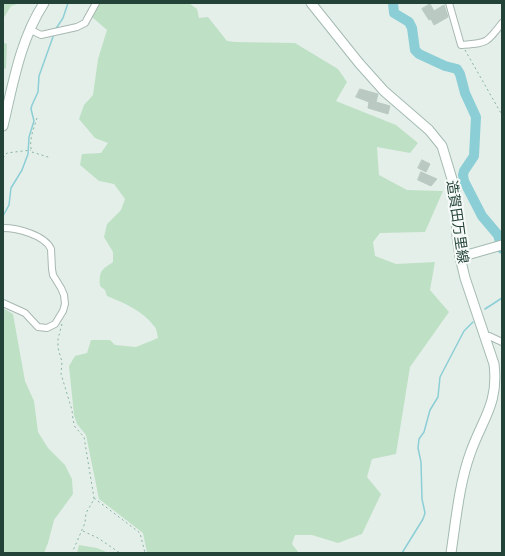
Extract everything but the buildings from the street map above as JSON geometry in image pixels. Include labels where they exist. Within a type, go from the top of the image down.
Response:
[{"type":"main road","points":[[3,126],[28,29],[44,3]]},
{"type":"main road","name":"造賀田万里線","points":[[311,3],[359,63],[384,91],[429,130],[442,146],[455,188],[457,236],[460,257],[494,364],[496,378],[494,394],[488,414],[470,454],[461,490],[450,553]]},
{"type":"main road","points":[[460,257],[499,246]]},
{"type":"street","points":[[28,29],[41,35],[77,27],[85,23],[96,3]]},
{"type":"street","points":[[449,3],[461,45],[484,43],[492,37],[502,23]]},
{"type":"street","points":[[3,228],[14,229],[32,234],[50,245],[53,275],[64,295],[65,304],[58,319],[54,324],[47,328],[38,327],[25,313],[3,303]]},
{"type":"street","points":[[485,336],[489,336],[502,342]]},
{"type":"path","points":[[461,45],[502,115]]},
{"type":"path","points":[[31,150],[31,138],[38,118]]},
{"type":"path","points":[[3,158],[7,153],[31,150],[32,152],[51,158]]},
{"type":"path","points":[[58,319],[63,321],[58,339],[58,348],[62,362],[61,374],[72,410],[75,427],[84,436],[94,498],[86,513],[85,523],[72,553]]},
{"type":"path","points":[[94,498],[140,534],[145,553]]},
{"type":"path","points":[[82,530],[98,538],[120,553]]},
{"type":"green space","points":[[3,3],[20,3],[11,6],[3,19]]},
{"type":"green space","points":[[99,3],[189,3],[197,9],[199,18],[208,17],[227,41],[295,43],[338,69],[347,82],[336,101],[396,125],[418,143],[410,153],[377,147],[379,175],[407,190],[443,191],[425,232],[380,233],[373,242],[375,256],[396,264],[435,262],[430,290],[449,312],[410,367],[396,454],[372,459],[367,477],[381,494],[362,534],[338,543],[312,535],[295,535],[292,544],[299,553],[147,553],[143,533],[99,499],[86,435],[77,424],[74,415],[69,366],[75,356],[87,353],[91,340],[110,340],[115,345],[136,347],[158,338],[155,327],[150,321],[139,312],[107,296],[105,290],[100,286],[102,271],[113,262],[113,252],[104,237],[107,224],[121,210],[125,199],[114,184],[99,181],[80,165],[82,154],[101,153],[108,143],[95,138],[79,119],[84,105],[93,95],[98,59],[107,30],[92,17]]},
{"type":"green space","points":[[3,42],[7,44],[6,68],[3,70]]},
{"type":"green space","points":[[3,308],[13,314],[25,381],[34,401],[38,432],[48,448],[65,465],[72,479],[73,494],[54,520],[44,553],[3,553]]},
{"type":"green space","points":[[79,545],[97,548],[109,553],[77,553]]},
{"type":"waterway","points":[[55,30],[63,18],[68,3]]},
{"type":"waterway","points":[[393,3],[394,13],[409,22],[412,28],[415,50],[419,54],[445,66],[457,69],[460,74],[465,93],[476,117],[474,156],[464,171],[464,181],[482,216],[498,235],[502,249]]},
{"type":"waterway","points":[[3,216],[9,205],[11,188],[22,170],[28,154],[29,137],[34,121],[31,109],[38,92],[39,76],[54,34]]},
{"type":"waterway","points":[[485,309],[502,298]]},
{"type":"waterway","points":[[402,553],[423,519],[425,513],[422,499],[421,462],[418,448],[419,439],[424,432],[430,410],[438,397],[440,377],[464,331],[473,322]]}]
